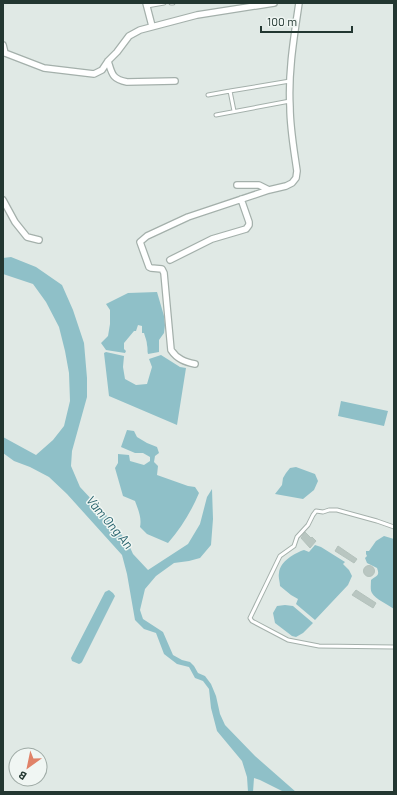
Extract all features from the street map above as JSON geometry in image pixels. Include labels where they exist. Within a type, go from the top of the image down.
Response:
[{"type":"street","points":[[3,45],[4,53],[44,68],[94,74],[102,70],[129,36],[140,30],[198,15],[274,3]]},
{"type":"street","points":[[195,364],[183,362],[171,350],[164,273],[162,269],[149,267],[140,242],[147,236],[188,217],[269,190],[286,186],[292,183],[296,178],[297,171],[290,108],[290,81],[293,44],[299,3]]},
{"type":"street","points":[[146,4],[152,26]]},
{"type":"street","points":[[108,61],[111,72],[119,81],[175,81]]},
{"type":"street","points":[[236,185],[259,185],[269,190]]},
{"type":"street","points":[[170,260],[212,239],[246,229],[249,222],[241,199]]},
{"type":"street","points":[[3,200],[15,222],[27,238],[39,240]]},
{"type":"lane","points":[[146,4],[164,3]]},
{"type":"lane","points":[[208,95],[290,81]]},
{"type":"lane","points":[[230,91],[234,111]]},
{"type":"lane","points":[[216,115],[290,101]]},
{"type":"lane","points":[[394,527],[337,510],[323,512],[316,511],[308,525],[297,537],[294,546],[280,556],[250,617],[252,621],[286,640],[319,646],[394,647]]},
{"type":"water","name":"Vàm Ong An","points":[[11,257],[36,267],[62,285],[73,310],[84,343],[87,397],[72,451],[71,466],[80,487],[107,516],[128,543],[133,554],[148,570],[188,544],[200,524],[207,497],[212,489],[213,519],[211,545],[200,558],[174,563],[156,576],[145,589],[140,610],[143,619],[163,632],[173,655],[190,662],[198,673],[205,676],[211,684],[225,725],[255,756],[296,792],[284,792],[254,778],[253,792],[248,792],[247,777],[242,761],[217,731],[211,708],[209,689],[203,681],[195,678],[189,667],[177,664],[164,654],[156,633],[144,629],[135,620],[122,555],[67,494],[49,477],[14,461],[3,453],[3,437],[36,455],[53,440],[64,426],[70,401],[69,373],[59,327],[46,302],[33,284],[3,274],[3,258]]},
{"type":"water","points":[[157,292],[165,325],[164,333],[159,340],[159,352],[148,354],[144,333],[142,333],[142,326],[138,325],[136,331],[134,331],[124,343],[125,353],[106,350],[101,343],[108,336],[110,324],[110,310],[106,304],[128,293]]},
{"type":"water","points":[[106,352],[124,356],[123,367],[125,379],[136,385],[147,384],[152,367],[149,359],[161,355],[180,367],[186,368],[177,425],[109,396],[104,353]]},
{"type":"water","points":[[341,401],[388,411],[384,426],[338,416]]},
{"type":"water","points":[[127,430],[134,431],[137,437],[157,447],[159,453],[155,456],[154,462],[158,466],[157,475],[195,487],[199,493],[185,520],[168,543],[147,534],[140,527],[140,517],[135,501],[123,496],[115,468],[118,463],[118,454],[129,455],[130,461],[144,465],[150,461],[150,457],[143,453],[135,453],[121,447]]},
{"type":"water","points":[[296,467],[315,474],[318,481],[314,490],[303,499],[275,494],[282,485],[283,478],[286,473],[290,468]]},
{"type":"water","points":[[384,536],[394,539],[394,609],[379,600],[372,593],[371,580],[377,575],[378,571],[377,568],[367,563],[365,558],[367,556],[366,551],[369,551],[376,541]]},
{"type":"water","points":[[315,545],[321,547],[345,562],[343,564],[352,576],[348,585],[315,620],[296,604],[298,599],[280,586],[279,576],[282,565],[288,558],[304,550],[309,552]]},
{"type":"water","points":[[109,590],[115,596],[82,662],[79,664],[72,661],[71,658],[105,592]]},
{"type":"water","points":[[277,606],[293,606],[313,623],[303,633],[296,637],[292,636],[275,623],[273,613]]},
{"type":"building","points":[[305,532],[316,541],[310,548],[301,538]]},
{"type":"building","points":[[338,546],[357,559],[354,563],[335,551]]},
{"type":"building","points":[[367,566],[371,566],[373,567],[373,575],[367,576],[364,573],[364,569]]},
{"type":"building","points":[[356,590],[376,603],[373,608],[352,595]]}]
